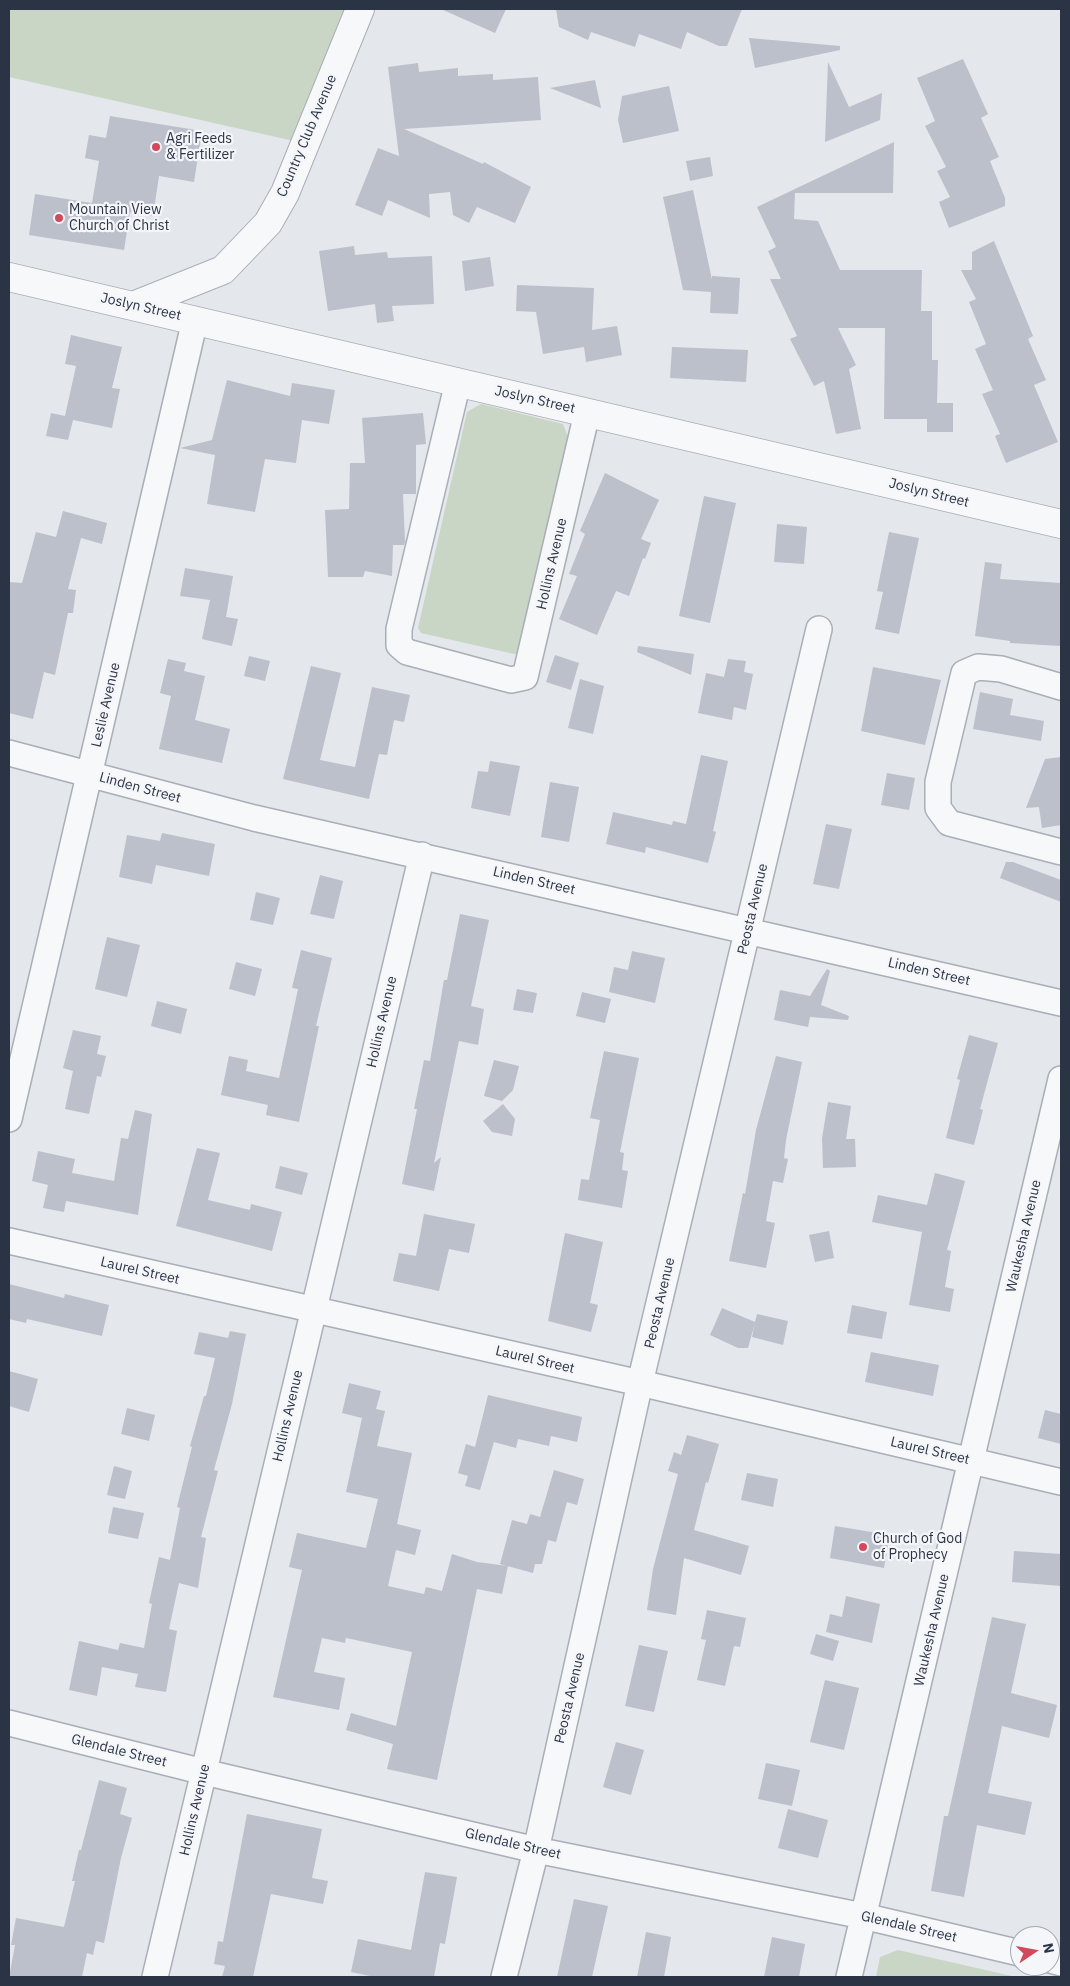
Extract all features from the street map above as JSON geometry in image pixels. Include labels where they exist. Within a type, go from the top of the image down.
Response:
[{"type":"street","name":"Country Club Avenue","points":[[133,306],[223,270],[268,222],[285,193],[360,9]]},
{"type":"street","name":"Joslyn Street","points":[[9,277],[1061,524]]},
{"type":"street","name":"Leslie Avenue","points":[[9,1119],[195,320]]},
{"type":"street","name":"Hollins Avenue","points":[[458,382],[399,628],[399,645],[407,652],[511,680],[525,677],[587,413]]},
{"type":"street","name":"Peosta Avenue","points":[[504,1977],[536,1850],[640,1383],[818,629]]},
{"type":"street","points":[[1061,687],[1001,669],[978,667],[964,673],[938,782],[938,808],[949,823],[1061,852]]},
{"type":"street","name":"Linden Street","points":[[9,753],[254,818],[1061,1003]]},
{"type":"street","name":"Hollins Avenue","points":[[155,1977],[422,855]]},
{"type":"street","name":"Waukesha Avenue","points":[[849,1977],[1061,1079]]},
{"type":"street","name":"Laurel Street","points":[[9,1241],[640,1383],[1061,1482]]},
{"type":"street","name":"Glendale Street","points":[[9,1722],[204,1772],[536,1850],[863,1916],[1010,1951]]},
{"type":"green space","points":[[9,9],[346,9],[294,141],[9,77]]},
{"type":"green space","points":[[481,404],[563,424],[568,437],[520,648],[518,653],[514,654],[421,633],[418,628],[467,412]]},
{"type":"green space","points":[[898,1950],[1016,1977],[876,1977],[880,1957]]},
{"type":"building","points":[[441,9],[506,9],[495,33]]},
{"type":"building","points":[[556,9],[742,9],[727,46],[719,46],[687,32],[681,49],[639,34],[635,47],[591,32],[588,40],[559,27]]},
{"type":"building","points":[[749,38],[840,46],[840,50],[755,68]]},
{"type":"building","points":[[963,59],[988,114],[981,118],[999,157],[990,161],[1005,198],[1005,206],[949,228],[939,202],[950,197],[937,171],[946,167],[925,126],[935,121],[917,78]]},
{"type":"building","points":[[828,62],[849,107],[882,93],[880,120],[825,142]]},
{"type":"building","points":[[418,63],[419,72],[458,68],[458,76],[493,74],[493,80],[538,77],[541,120],[404,129],[483,164],[484,162],[531,187],[515,223],[477,207],[469,223],[453,215],[450,192],[429,194],[430,218],[388,200],[382,216],[355,205],[378,148],[399,156],[388,67]]},
{"type":"building","points":[[595,80],[601,108],[550,88]]},
{"type":"building","points":[[669,86],[679,131],[623,143],[618,120],[622,96]]},
{"type":"building","points":[[110,116],[202,131],[194,182],[159,176],[153,216],[130,212],[124,250],[29,235],[35,194],[92,203],[99,161],[85,158],[89,135],[106,138]]},
{"type":"building","points":[[894,142],[893,193],[795,193],[794,219],[818,221],[840,270],[922,270],[921,311],[932,311],[932,360],[938,360],[937,403],[953,403],[953,432],[927,432],[927,419],[884,419],[885,328],[838,328],[856,365],[849,369],[861,429],[836,434],[824,381],[814,386],[790,339],[797,336],[770,279],[781,279],[768,251],[776,247],[757,207]]},
{"type":"building","points":[[710,157],[713,176],[690,181],[686,161]]},
{"type":"building","points":[[693,190],[712,280],[712,276],[740,278],[738,314],[710,313],[711,292],[683,290],[663,197]]},
{"type":"building","points":[[994,241],[1033,336],[1028,339],[1046,380],[1034,385],[1058,442],[1006,463],[995,436],[1000,434],[982,394],[993,390],[975,349],[986,344],[969,302],[976,299],[961,270],[972,270],[972,252]]},
{"type":"building","points":[[354,246],[355,255],[387,252],[388,258],[432,256],[434,304],[392,306],[394,321],[377,323],[375,304],[328,311],[319,251]]},
{"type":"building","points":[[490,257],[494,286],[465,291],[462,261]]},
{"type":"building","points":[[517,285],[594,288],[592,330],[617,326],[622,355],[586,362],[584,347],[543,354],[536,312],[516,311]]},
{"type":"building","points":[[71,335],[122,347],[112,388],[120,389],[112,428],[73,420],[68,440],[46,436],[51,413],[65,416],[76,366],[65,364]]},
{"type":"building","points":[[672,347],[748,350],[746,382],[670,378]]},
{"type":"building","points":[[227,380],[290,396],[292,383],[335,390],[329,424],[302,420],[296,463],[265,459],[255,512],[207,504],[215,455],[180,448],[212,440]]},
{"type":"building","points":[[423,413],[426,444],[416,445],[416,494],[403,494],[405,542],[404,545],[393,545],[392,576],[365,571],[363,577],[328,577],[325,510],[349,509],[350,463],[365,463],[362,418]]},
{"type":"building","points":[[605,473],[659,500],[641,539],[651,543],[645,559],[643,558],[629,596],[616,591],[597,635],[559,619],[577,576],[569,574],[585,534],[580,531]]},
{"type":"building","points":[[704,496],[736,503],[710,623],[679,616]]},
{"type":"building","points":[[63,511],[107,523],[102,544],[81,538],[68,589],[76,590],[73,613],[68,613],[55,675],[44,672],[33,719],[9,713],[9,582],[22,583],[36,532],[56,537]]},
{"type":"building","points":[[777,524],[807,527],[804,564],[774,562]]},
{"type":"building","points":[[889,532],[919,538],[899,634],[875,629],[883,592],[877,591]]},
{"type":"building","points":[[985,562],[1002,564],[1000,579],[1061,583],[1061,646],[1010,643],[1010,641],[975,636]]},
{"type":"building","points":[[185,568],[233,576],[226,617],[238,619],[232,646],[202,639],[210,600],[180,596]]},
{"type":"building","points":[[638,646],[694,654],[691,675],[637,652]]},
{"type":"building","points":[[555,655],[579,663],[571,690],[546,682]]},
{"type":"building","points":[[249,656],[270,661],[265,681],[244,676]]},
{"type":"building","points":[[168,659],[186,663],[184,671],[205,676],[195,720],[230,729],[222,763],[159,749],[171,696],[160,693]]},
{"type":"building","points":[[728,659],[746,661],[744,672],[753,674],[746,710],[734,707],[732,720],[698,713],[706,673],[724,677]]},
{"type":"building","points":[[311,666],[341,673],[320,760],[355,767],[372,687],[410,695],[404,722],[394,720],[387,755],[379,754],[369,799],[283,779]]},
{"type":"building","points":[[873,667],[941,680],[925,745],[861,731]]},
{"type":"building","points":[[580,679],[604,686],[593,734],[568,728]]},
{"type":"building","points":[[980,692],[1013,699],[1010,715],[1044,721],[1041,741],[973,729]]},
{"type":"building","points":[[701,755],[728,761],[713,831],[716,832],[708,863],[646,847],[645,853],[606,844],[613,812],[672,825],[673,821],[686,824]]},
{"type":"building","points":[[1061,757],[1061,825],[1042,828],[1039,807],[1026,808],[1045,759]]},
{"type":"building","points":[[490,761],[520,766],[510,816],[471,808],[478,771],[488,772]]},
{"type":"building","points":[[887,773],[915,778],[909,810],[881,805]]},
{"type":"building","points":[[550,782],[579,787],[569,842],[541,837]]},
{"type":"building","points":[[826,824],[852,829],[839,889],[813,884]]},
{"type":"building","points":[[162,833],[215,844],[209,876],[156,865],[152,884],[119,877],[127,835],[160,841]]},
{"type":"building","points":[[1006,862],[1013,862],[1061,880],[1061,902],[1000,878]]},
{"type":"building","points":[[320,875],[343,881],[334,919],[310,914]]},
{"type":"building","points":[[256,892],[280,898],[273,925],[250,920]]},
{"type":"building","points":[[460,914],[489,920],[471,1006],[484,1009],[478,1045],[459,1041],[434,1163],[441,1157],[434,1191],[402,1184],[417,1109],[414,1109],[424,1060],[430,1061],[444,980],[447,980]]},
{"type":"building","points":[[107,937],[140,945],[127,997],[95,989]]},
{"type":"building","points":[[301,950],[332,958],[316,1026],[319,1026],[299,1122],[266,1115],[268,1105],[221,1095],[229,1056],[248,1060],[246,1071],[279,1078],[298,989],[292,988]]},
{"type":"building","points":[[632,951],[665,958],[655,1003],[609,992],[614,967],[628,970]]},
{"type":"building","points":[[236,962],[262,969],[255,996],[229,989]]},
{"type":"building","points":[[827,969],[830,971],[821,1005],[849,1016],[848,1020],[810,1017],[808,1027],[774,1020],[780,990],[810,996]]},
{"type":"building","points":[[517,989],[537,993],[533,1013],[513,1010]]},
{"type":"building","points":[[582,992],[611,999],[605,1023],[576,1016]]},
{"type":"building","points":[[157,1001],[187,1009],[181,1034],[151,1026]]},
{"type":"building","points":[[73,1030],[101,1036],[97,1054],[106,1056],[101,1077],[97,1076],[89,1114],[65,1109],[73,1071],[63,1068]]},
{"type":"building","points":[[969,1035],[998,1043],[980,1109],[983,1110],[974,1145],[946,1138],[960,1080],[957,1079]]},
{"type":"building","points":[[604,1051],[639,1058],[620,1152],[624,1153],[622,1170],[628,1171],[622,1208],[578,1200],[581,1179],[589,1180],[600,1120],[590,1118]]},
{"type":"building","points":[[776,1056],[802,1062],[786,1140],[784,1158],[788,1159],[783,1183],[773,1181],[766,1221],[775,1223],[766,1268],[729,1261],[743,1193],[745,1194],[756,1130]]},
{"type":"building","points":[[494,1060],[519,1066],[513,1090],[502,1101],[484,1096]]},
{"type":"building","points":[[828,1102],[851,1106],[846,1139],[855,1139],[856,1167],[823,1168],[822,1138]]},
{"type":"building","points":[[503,1104],[515,1119],[512,1136],[492,1132],[483,1121]]},
{"type":"building","points":[[135,1110],[152,1114],[138,1215],[66,1201],[64,1212],[43,1208],[48,1185],[32,1181],[38,1151],[75,1159],[72,1173],[114,1181],[121,1138],[128,1139]]},
{"type":"building","points":[[197,1148],[220,1153],[208,1200],[250,1210],[251,1204],[282,1212],[272,1251],[176,1226]]},
{"type":"building","points":[[280,1166],[308,1173],[302,1195],[275,1188]]},
{"type":"building","points":[[935,1173],[965,1181],[947,1250],[951,1251],[945,1287],[954,1289],[950,1312],[909,1305],[922,1232],[872,1222],[878,1195],[927,1205]]},
{"type":"building","points":[[424,1214],[475,1224],[469,1253],[449,1249],[439,1291],[393,1281],[399,1253],[416,1256]]},
{"type":"building","points":[[829,1231],[834,1258],[815,1262],[809,1235]]},
{"type":"building","points":[[565,1233],[603,1242],[590,1303],[598,1305],[591,1332],[548,1321]]},
{"type":"building","points":[[9,1284],[64,1298],[65,1294],[109,1305],[102,1336],[27,1319],[26,1323],[9,1319]]},
{"type":"building","points":[[852,1305],[887,1312],[882,1339],[847,1333]]},
{"type":"building","points":[[722,1308],[755,1322],[757,1314],[788,1321],[783,1345],[752,1337],[755,1323],[748,1348],[738,1348],[710,1335]]},
{"type":"building","points":[[230,1331],[246,1334],[232,1404],[214,1470],[218,1471],[201,1537],[206,1538],[198,1588],[179,1583],[169,1629],[177,1631],[166,1692],[135,1687],[138,1674],[102,1667],[97,1696],[69,1690],[79,1641],[118,1650],[120,1643],[144,1648],[152,1604],[149,1603],[159,1557],[170,1560],[180,1508],[177,1507],[192,1447],[190,1446],[204,1396],[206,1396],[215,1358],[194,1354],[199,1332],[228,1338]]},
{"type":"building","points":[[871,1352],[939,1365],[933,1396],[865,1382]]},
{"type":"building","points":[[9,1371],[38,1379],[29,1412],[9,1406]]},
{"type":"building","points":[[349,1383],[381,1391],[376,1409],[385,1411],[377,1446],[412,1453],[397,1524],[421,1530],[415,1555],[396,1550],[388,1586],[424,1594],[426,1587],[442,1591],[452,1554],[477,1562],[508,1566],[502,1594],[477,1589],[437,1780],[387,1769],[393,1744],[346,1730],[351,1713],[396,1726],[412,1652],[346,1638],[345,1643],[322,1638],[314,1672],[345,1678],[339,1710],[273,1697],[302,1570],[289,1567],[297,1533],[366,1548],[378,1499],[346,1492],[362,1418],[342,1413]]},
{"type":"building","points":[[488,1395],[582,1417],[577,1442],[551,1436],[549,1446],[518,1439],[516,1448],[494,1442],[480,1490],[465,1486],[468,1476],[458,1473],[466,1444],[475,1447]]},
{"type":"building","points":[[127,1408],[155,1415],[149,1441],[121,1434]]},
{"type":"building","points":[[1045,1410],[1061,1414],[1061,1444],[1038,1438]]},
{"type":"building","points":[[687,1435],[719,1444],[708,1483],[706,1482],[694,1530],[749,1546],[741,1575],[684,1558],[676,1615],[647,1610],[653,1569],[678,1474],[668,1471],[674,1452],[681,1455]]},
{"type":"building","points":[[114,1466],[132,1471],[125,1499],[107,1495]]},
{"type":"building","points":[[554,1470],[584,1479],[577,1505],[567,1502],[556,1542],[548,1540],[542,1564],[535,1564],[533,1573],[500,1564],[512,1520],[527,1524],[530,1514],[540,1517]]},
{"type":"building","points":[[747,1473],[778,1479],[773,1507],[741,1500]]},
{"type":"building","points":[[113,1507],[144,1513],[138,1539],[108,1533]]},
{"type":"building","points":[[835,1526],[890,1535],[884,1568],[830,1558]]},
{"type":"building","points":[[1014,1551],[1061,1554],[1061,1586],[1012,1582]]},
{"type":"building","points":[[846,1596],[880,1604],[872,1643],[826,1632],[830,1614],[842,1617]]},
{"type":"building","points":[[707,1610],[746,1618],[740,1647],[734,1646],[725,1686],[697,1680],[706,1640],[701,1639]]},
{"type":"building","points":[[992,1617],[1026,1624],[1011,1693],[1057,1705],[1049,1738],[1002,1726],[988,1793],[1032,1802],[1025,1835],[977,1825],[964,1897],[931,1891],[944,1816],[948,1816]]},
{"type":"building","points":[[816,1634],[839,1641],[833,1661],[810,1654]]},
{"type":"building","points":[[639,1645],[668,1651],[654,1712],[625,1706]]},
{"type":"building","points":[[825,1680],[859,1688],[844,1750],[810,1742]]},
{"type":"building","points":[[616,1742],[644,1750],[631,1795],[603,1787]]},
{"type":"building","points":[[766,1763],[800,1770],[792,1806],[758,1799]]},
{"type":"building","points":[[99,1780],[127,1788],[120,1814],[132,1818],[121,1858],[104,1943],[96,1941],[93,1955],[87,1953],[82,1977],[9,1977],[15,1945],[11,1945],[16,1918],[64,1927],[75,1881],[72,1881],[79,1850],[81,1850]]},
{"type":"building","points":[[788,1809],[828,1820],[818,1858],[778,1848]]},
{"type":"building","points":[[247,1814],[322,1829],[312,1878],[328,1881],[323,1904],[271,1894],[253,1977],[222,1977],[225,1966],[214,1964],[218,1941],[223,1942]]},
{"type":"building","points":[[425,1872],[457,1877],[445,1944],[440,1943],[434,1977],[375,1977],[351,1972],[358,1939],[411,1950]]},
{"type":"building","points":[[574,1899],[608,1906],[592,1977],[557,1977]]},
{"type":"building","points":[[646,1932],[671,1937],[664,1977],[637,1977]]},
{"type":"building","points":[[772,1937],[805,1944],[799,1977],[764,1977]]},
{"type":"place","name":"Agri Feeds & Fertilizer","points":[[156,147]]},
{"type":"place","name":"Mountain View Church of Christ","points":[[59,218]]},
{"type":"place","name":"Church of God of Prophecy","points":[[863,1547]]}]
